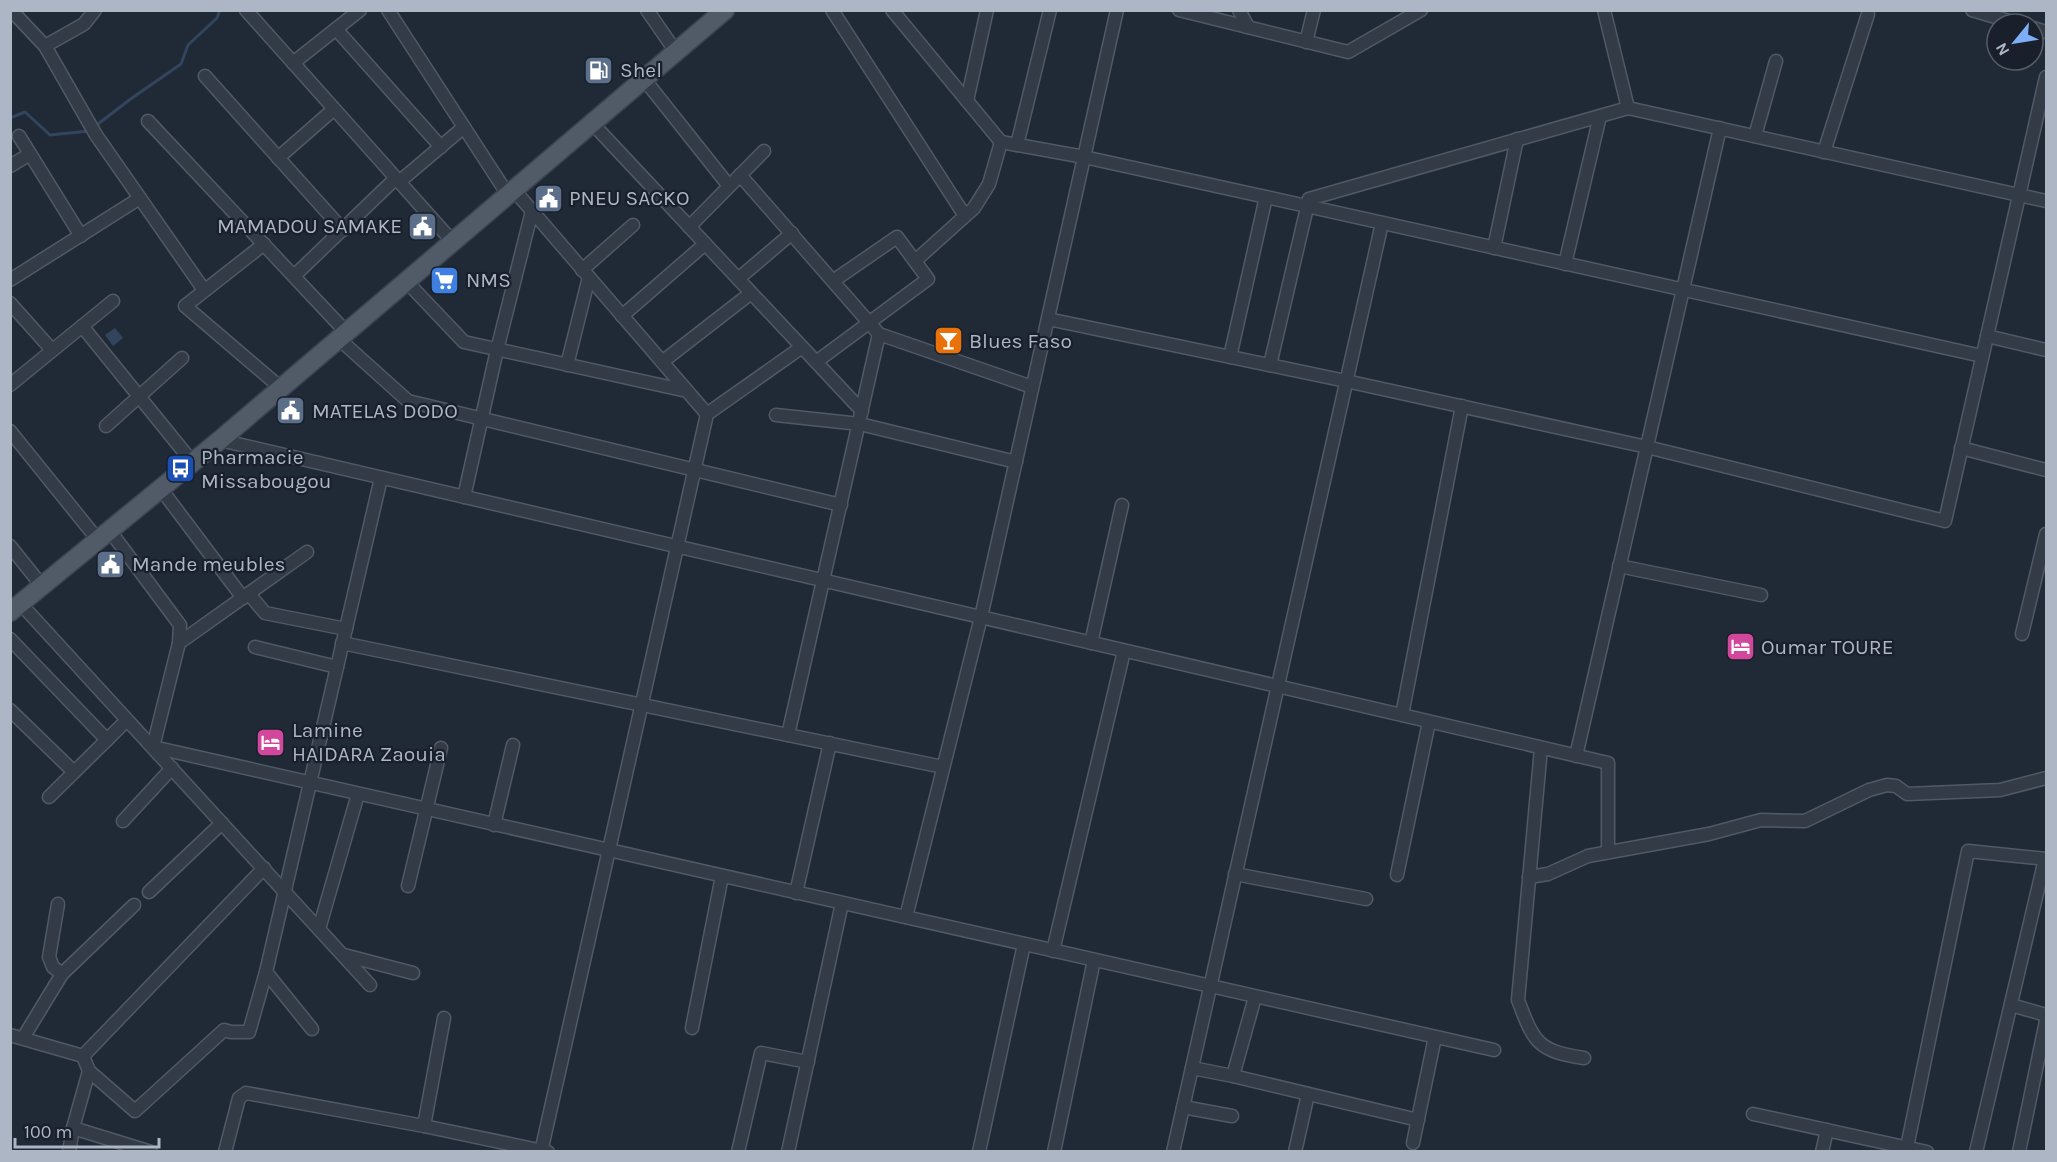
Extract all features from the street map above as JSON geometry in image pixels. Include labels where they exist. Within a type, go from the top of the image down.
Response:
[{"type":"main road","points":[[16,608],[193,463],[725,10]]},
{"type":"street","points":[[11,10],[45,46],[96,135],[204,290]]},
{"type":"street","points":[[45,46],[84,24],[95,10]]},
{"type":"street","points":[[246,10],[453,242]]},
{"type":"street","points":[[293,63],[360,10]]},
{"type":"street","points":[[388,10],[464,128],[511,193],[532,211],[707,414]]},
{"type":"street","points":[[647,10],[676,52]]},
{"type":"street","points":[[832,10],[965,216]]},
{"type":"street","points":[[892,10],[1001,142],[1084,157],[1266,196],[1982,356]]},
{"type":"street","points":[[967,101],[987,10]]},
{"type":"street","points":[[1017,145],[1050,10]]},
{"type":"street","points":[[906,918],[981,617],[1117,10]]},
{"type":"street","points":[[1179,10],[1348,52],[1421,10]]},
{"type":"street","points":[[1239,10],[1248,27]]},
{"type":"street","points":[[1306,42],[1314,10]]},
{"type":"street","points":[[1604,10],[1628,108]]},
{"type":"street","points":[[1824,152],[1868,14]]},
{"type":"street","points":[[336,29],[441,147]]},
{"type":"street","points":[[1755,136],[1776,61]]},
{"type":"street","points":[[205,76],[343,230]]},
{"type":"street","points":[[1048,319],[1647,447],[1945,520],[2046,77]]},
{"type":"street","points":[[644,79],[729,186]]},
{"type":"street","points":[[1270,365],[1309,199],[1628,108],[2046,201]]},
{"type":"street","points":[[278,158],[334,109]]},
{"type":"street","points":[[1565,264],[1600,116]]},
{"type":"street","points":[[148,121],[294,276],[343,335],[408,400],[841,505]]},
{"type":"street","points":[[592,123],[816,362],[861,418]]},
{"type":"street","points":[[294,276],[398,180],[464,128]]},
{"type":"street","points":[[1576,756],[1720,128]]},
{"type":"street","points":[[19,136],[81,236]]},
{"type":"street","points":[[1494,248],[1517,140]]},
{"type":"street","points":[[915,261],[974,208],[989,184],[1001,142]]},
{"type":"street","points":[[689,227],[764,151]]},
{"type":"street","points":[[10,166],[30,154]]},
{"type":"street","points":[[741,175],[879,334],[1032,387]]},
{"type":"street","points":[[1230,357],[1266,196]]},
{"type":"street","points":[[10,280],[140,198]]},
{"type":"street","points":[[464,497],[497,350],[532,211]]},
{"type":"street","points":[[1173,1152],[1382,223]]},
{"type":"street","points":[[567,365],[586,273],[633,225]]},
{"type":"street","points":[[738,279],[792,233]]},
{"type":"street","points":[[816,362],[928,279],[897,237],[833,281]]},
{"type":"street","points":[[264,244],[185,306],[281,388]]},
{"type":"street","points":[[622,316],[705,244]]},
{"type":"street","points":[[406,281],[464,342],[687,391]]},
{"type":"street","points":[[662,362],[751,293]]},
{"type":"street","points":[[10,385],[113,301]]},
{"type":"street","points":[[10,303],[52,350]]},
{"type":"street","points":[[82,326],[193,463]]},
{"type":"street","points":[[788,735],[879,334]]},
{"type":"street","points":[[1987,336],[2046,350]]},
{"type":"street","points":[[225,1152],[239,1098],[246,1093],[544,1151],[707,414],[802,347]]},
{"type":"street","points":[[106,426],[182,358]]},
{"type":"street","points":[[1402,715],[1462,406]]},
{"type":"street","points":[[776,415],[861,418],[1016,462]]},
{"type":"street","points":[[10,431],[104,536],[180,626],[178,644],[153,747]]},
{"type":"street","points":[[220,440],[1608,764],[1608,851]]},
{"type":"street","points":[[1961,448],[2046,470]]},
{"type":"street","points":[[83,1056],[89,1071],[135,1111],[224,1030],[249,1032],[266,972],[381,478]]},
{"type":"street","points":[[161,489],[246,596],[265,613],[346,629]]},
{"type":"street","points":[[1091,643],[1122,505]]},
{"type":"street","points":[[2022,634],[2046,534]]},
{"type":"street","points":[[10,546],[42,586]]},
{"type":"street","points":[[178,644],[307,552]]},
{"type":"street","points":[[1619,566],[1761,596]]},
{"type":"street","points":[[16,608],[153,747],[370,985]]},
{"type":"street","points":[[10,639],[107,740]]},
{"type":"street","points":[[342,643],[943,767]]},
{"type":"street","points":[[255,647],[337,667]]},
{"type":"street","points":[[1053,951],[1124,651]]},
{"type":"street","points":[[10,710],[74,772]]},
{"type":"street","points":[[49,797],[127,720]]},
{"type":"street","points":[[1397,875],[1429,722]]},
{"type":"street","points":[[796,893],[830,743]]},
{"type":"street","points":[[494,825],[513,745]]},
{"type":"street","points":[[153,747],[1494,1050]]},
{"type":"street","points":[[408,886],[441,748]]},
{"type":"street","points":[[1541,748],[1518,1000],[1529,1028],[1540,1045],[1559,1054],[1584,1058]]},
{"type":"street","points":[[123,821],[172,768]]},
{"type":"street","points":[[1529,877],[1548,874],[1588,856],[1608,851],[1709,834],[1761,820],[1805,821],[1869,790],[1887,785],[1896,786],[1907,794],[2000,790],[2046,778]]},
{"type":"street","points":[[319,929],[358,794]]},
{"type":"street","points":[[148,891],[222,823]]},
{"type":"street","points":[[1907,1147],[1968,851],[2046,859],[1976,1152]]},
{"type":"street","points":[[83,1056],[264,868]]},
{"type":"street","points":[[1235,874],[1366,899]]},
{"type":"street","points":[[692,1028],[723,876]]},
{"type":"street","points":[[788,1152],[842,903]]},
{"type":"street","points":[[58,904],[49,957],[53,967],[62,974]]},
{"type":"street","points":[[83,1056],[17,1037],[62,974],[134,905]]},
{"type":"street","points":[[979,1152],[1024,944]]},
{"type":"street","points":[[343,955],[413,973]]},
{"type":"street","points":[[1054,1152],[1094,960]]},
{"type":"street","points":[[266,972],[312,1029]]},
{"type":"street","points":[[1233,1076],[1255,996]]},
{"type":"street","points":[[2011,1005],[2046,1015]]},
{"type":"street","points":[[424,1126],[444,1018]]},
{"type":"street","points":[[2019,1152],[2046,1022]]},
{"type":"street","points":[[1413,1143],[1435,1037]]},
{"type":"street","points":[[738,1152],[761,1053],[808,1062]]},
{"type":"street","points":[[1192,1068],[1418,1120]]},
{"type":"street","points":[[69,1152],[73,1128],[89,1071]]},
{"type":"street","points":[[1295,1152],[1308,1095]]},
{"type":"street","points":[[1183,1107],[1232,1116]]},
{"type":"street","points":[[1753,1114],[1927,1152]]},
{"type":"street","points":[[73,1128],[151,1152]]},
{"type":"street","points":[[1822,1152],[1827,1130]]},
{"type":"water","points":[[115,328],[123,338],[113,346],[105,335]]},
{"type":"waterway","points":[[94,127],[181,64],[188,45],[217,18],[220,10]]},
{"type":"waterway","points":[[10,118],[25,112],[50,135],[89,131]]},
{"type":"place","name":"Shel","points":[[599,70]]},
{"type":"place","name":"PNEU SACKO","points":[[548,198]]},
{"type":"place","name":"MAMADOU SAMAKE","points":[[423,226]]},
{"type":"place","name":"NMS","points":[[445,280]]},
{"type":"place","name":"Blues Faso","points":[[948,341]]},
{"type":"place","name":"MATELAS DODO","points":[[291,411]]},
{"type":"place","name":"Pharmacie Missabougou","points":[[180,469]]},
{"type":"place","name":"Mande meubles","points":[[111,564]]},
{"type":"place","name":"Oumar TOURE","points":[[1740,647]]},
{"type":"place","name":"Lamine HAIDARA Zaouia","points":[[271,742]]}]
